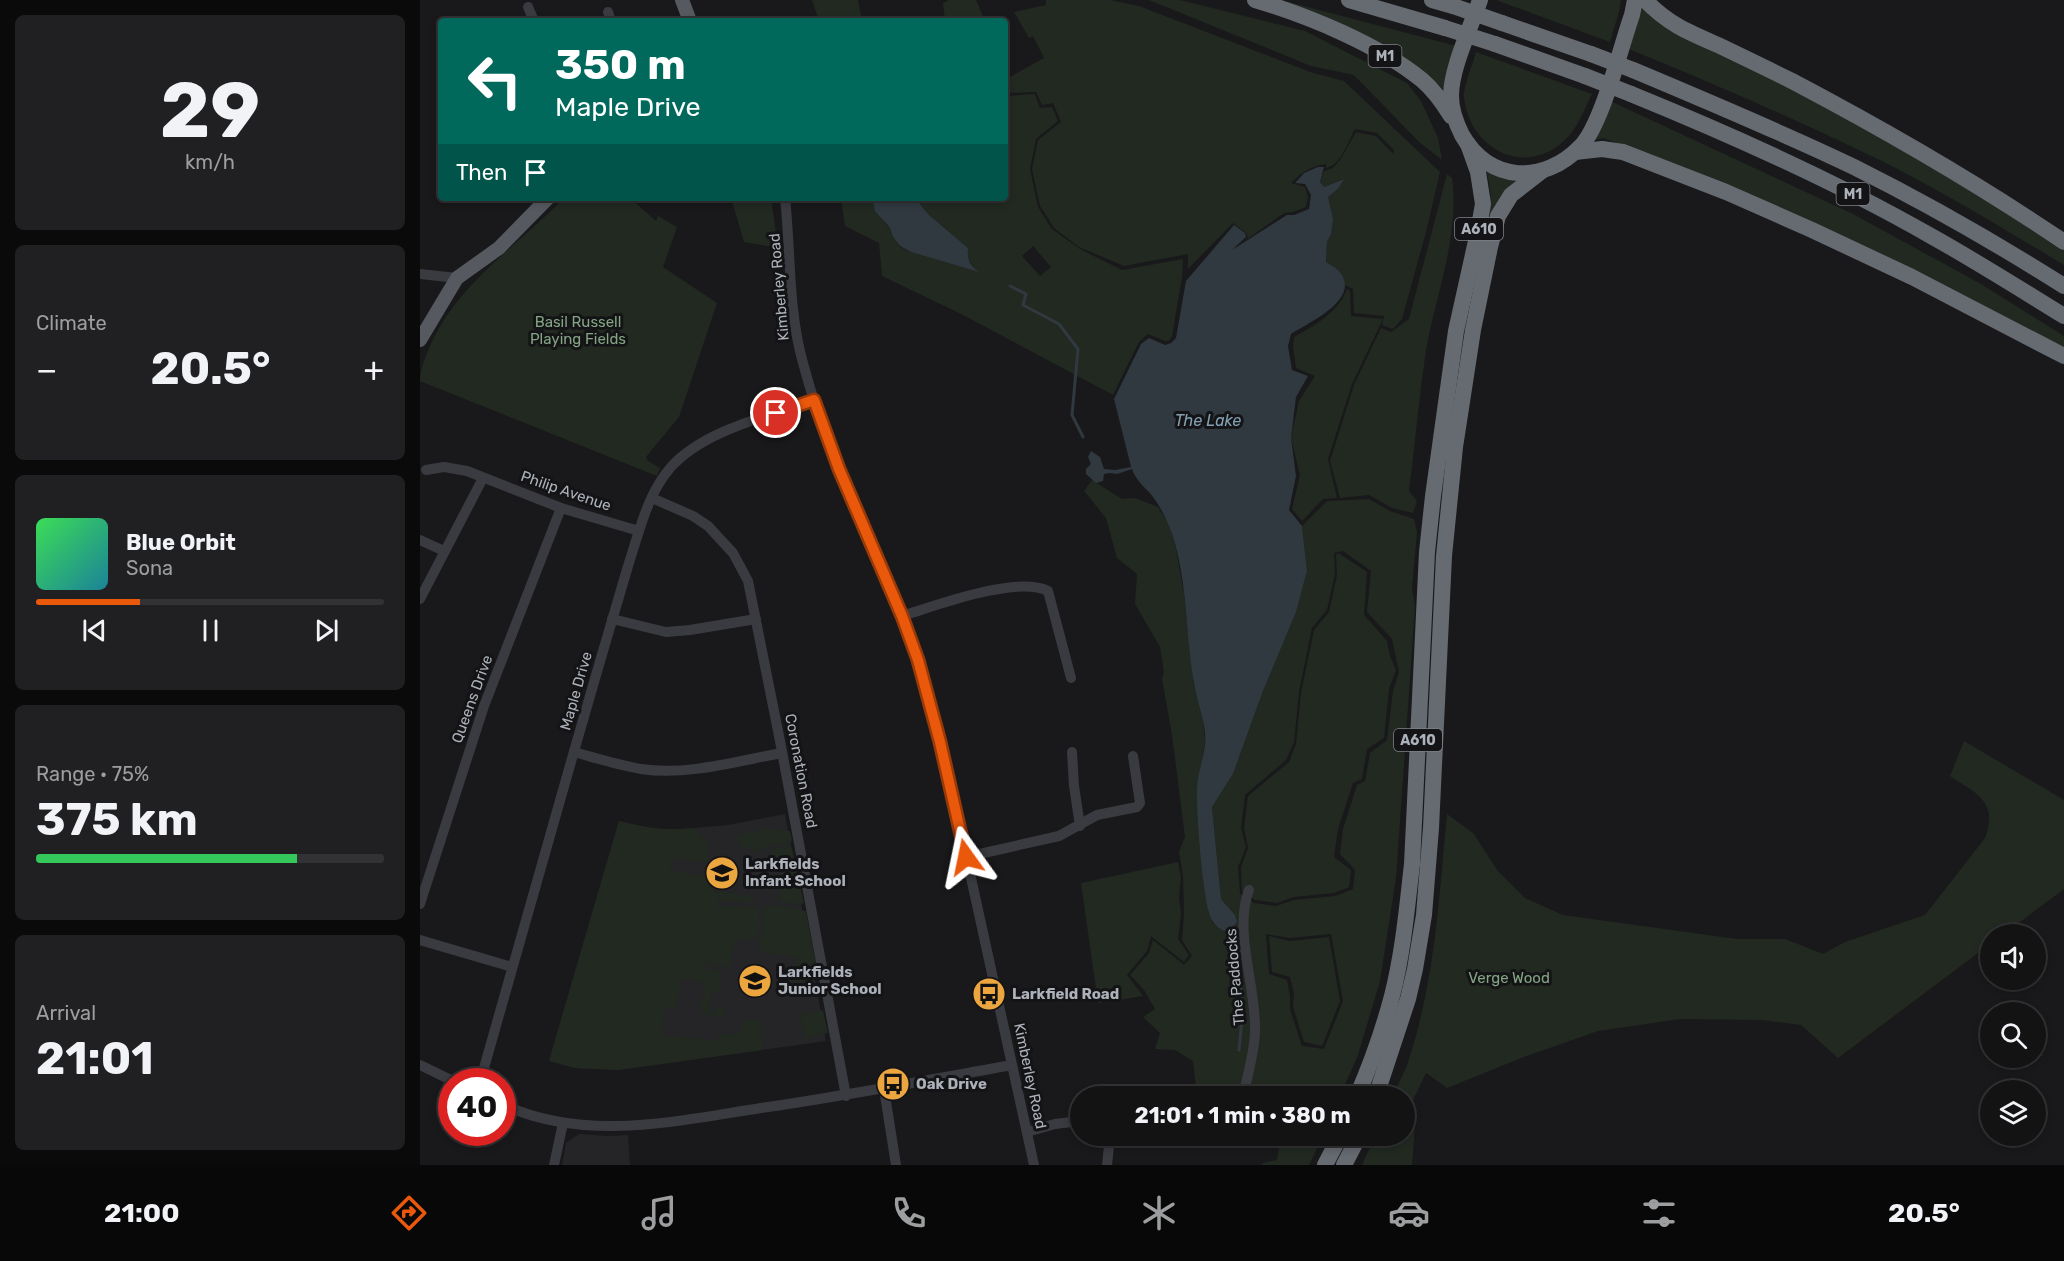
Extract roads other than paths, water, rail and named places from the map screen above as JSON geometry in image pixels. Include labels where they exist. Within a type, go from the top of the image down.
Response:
[{"type":"highway","name":"M1","points":[[1256,0],[1294,13],[1339,33],[1407,69],[1424,81],[1435,93],[1457,124]]},
{"type":"highway","name":"M1","points":[[1349,0],[1495,44],[1585,76],[1714,129],[1836,185],[1932,236],[2064,315]]},
{"type":"highway","name":"M1","points":[[1432,0],[1591,54],[1748,118],[1855,168],[1939,212],[2064,286]]},
{"type":"highway","points":[[1480,0],[1452,80],[1452,104],[1457,124],[1478,157],[1500,170],[1513,173],[1542,171],[1566,159],[1586,140],[1594,124],[1632,15],[1635,0]]},
{"type":"highway","points":[[1645,0],[1666,20],[1679,28],[1855,115],[1956,172],[2064,242]]},
{"type":"highway","points":[[1655,0],[1670,16],[1707,40]]},
{"type":"highway","name":"A610","points":[[1361,1086],[1372,1061],[1392,994],[1408,901],[1412,864],[1427,552],[1432,496],[1456,331],[1483,204],[1478,172],[1468,144]]},
{"type":"highway","points":[[1575,152],[1602,149],[1634,154],[1726,192],[1912,277],[2064,356]]},
{"type":"highway","name":"A610","points":[[1379,1086],[1408,999],[1424,915],[1431,828],[1443,556],[1458,424],[1473,330],[1498,216],[1511,195],[1542,171]]},
{"type":"highway","points":[[1325,1165],[1335,1146]]},
{"type":"highway","points":[[1344,1165],[1354,1146]]},
{"type":"main road","points":[[682,0],[689,18]]},
{"type":"main road","points":[[420,340],[457,278],[499,248],[545,201]]},
{"type":"street","points":[[528,7],[533,18]]},
{"type":"street","name":"Kimberley Road","points":[[785,201],[796,326],[802,361],[839,469],[902,616],[918,660],[966,857],[1034,1165]]},
{"type":"street","points":[[420,274],[457,278]]},
{"type":"street","name":"Maple Drive","points":[[484,1068],[612,619],[639,531],[652,498],[671,468],[686,453],[707,440],[739,426],[814,400]]},
{"type":"street","name":"Philip Avenue","points":[[438,480],[430,469],[454,468],[561,508],[639,531]]},
{"type":"street","points":[[420,599],[483,478]]},
{"type":"street","name":"Coronation Road","points":[[652,498],[693,516],[723,540],[748,581],[846,1096]]},
{"type":"street","name":"Queens Drive","points":[[420,904],[484,706],[561,508]]},
{"type":"street","points":[[420,540],[444,551]]},
{"type":"street","points":[[902,616],[978,592],[1010,589],[1048,591],[1071,678]]},
{"type":"street","points":[[612,619],[666,632],[756,618]]},
{"type":"street","points":[[574,752],[642,769],[671,771],[782,753]]},
{"type":"street","points":[[1072,752],[1080,826]]},
{"type":"street","points":[[966,857],[1059,836],[1097,815],[1137,807],[1140,803],[1133,756]]},
{"type":"street","name":"The Paddocks","points":[[1245,1086],[1255,1033],[1245,939],[1244,903],[1249,890]]},
{"type":"street","points":[[420,940],[512,967]]},
{"type":"street","points":[[420,1065],[438,1074]]},
{"type":"street","points":[[516,1109],[563,1123],[606,1127],[643,1125],[846,1096],[1012,1065]]},
{"type":"street","points":[[884,1089],[896,1165]]},
{"type":"street","points":[[1027,1132],[1070,1122]]},
{"type":"street","points":[[554,1165],[563,1123]]},
{"type":"street","points":[[1107,1165],[1109,1146]]},
{"type":"water","name":"The Lake","points":[[1324,167],[1320,182],[1324,187],[1344,179],[1338,189],[1328,197],[1333,219],[1331,234],[1327,242],[1326,262],[1338,270],[1344,280],[1344,290],[1340,299],[1331,308],[1291,334],[1288,346],[1292,370],[1308,376],[1296,397],[1291,438],[1296,476],[1289,510],[1302,526],[1307,571],[1296,612],[1263,691],[1233,774],[1212,807],[1221,899],[1235,915],[1237,922],[1230,931],[1224,931],[1212,920],[1203,878],[1197,790],[1205,737],[1191,664],[1183,583],[1175,544],[1160,507],[1132,469],[1117,474],[1104,474],[1103,481],[1096,483],[1086,474],[1086,469],[1091,464],[1088,457],[1091,451],[1100,457],[1104,469],[1115,470],[1131,467],[1114,399],[1141,344],[1149,338],[1165,345],[1176,338],[1186,281],[1234,225],[1245,233],[1246,237],[1232,250],[1287,215],[1294,215],[1309,209],[1311,195],[1305,184],[1295,183],[1304,173]]},
{"type":"water","points":[[873,201],[917,201],[929,215],[968,248],[970,262],[979,272],[911,252],[900,246],[890,228],[875,211]]},
{"type":"waterway","points":[[1010,286],[1026,294],[1023,305],[1059,324],[1078,349],[1072,415],[1083,437]]},
{"type":"waterway","points":[[1238,968],[1243,1009],[1239,1050]]},
{"type":"place","name":"Larkfields Infant School","points":[[722,873]]},
{"type":"place","name":"Larkfields Junior School","points":[[755,981]]},
{"type":"place","name":"Larkfield Road","points":[[989,994]]},
{"type":"place","name":"Oak Drive","points":[[893,1084]]},
{"type":"park label","name":"Basil Russell Playing Fields","points":[[578,330]]},
{"type":"park label","name":"Verge Wood","points":[[1509,978]]}]
